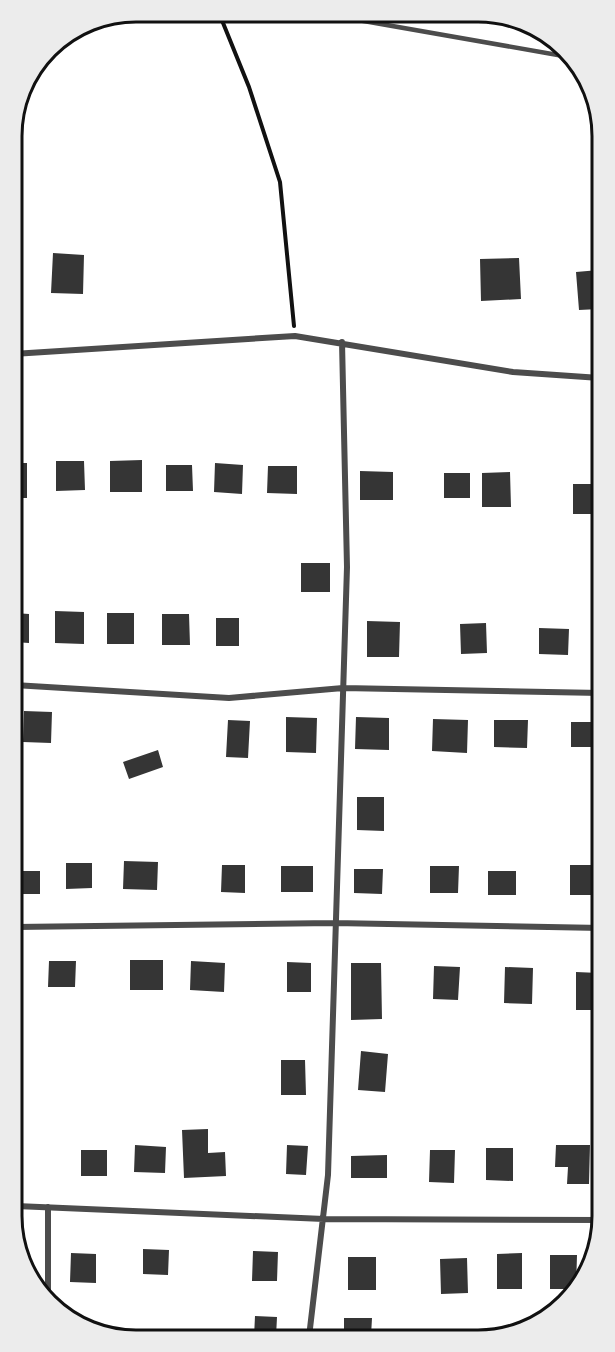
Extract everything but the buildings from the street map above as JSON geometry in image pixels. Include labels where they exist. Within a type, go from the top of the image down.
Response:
[{"type":"street","points":[[23,353],[295,336],[513,372],[592,377]]},
{"type":"street","points":[[310,1330],[328,1175],[334,923],[347,567],[342,342]]},
{"type":"street","points":[[22,686],[229,699],[343,688],[592,693]]},
{"type":"street","points":[[22,927],[334,923],[592,928]]},
{"type":"street","points":[[22,1206],[324,1219],[592,1220]]},
{"type":"street","points":[[48,1207],[48,1287]]},
{"type":"lane","points":[[371,22],[558,55]]},
{"type":"path","points":[[223,23],[249,87],[280,182],[295,336]]}]
